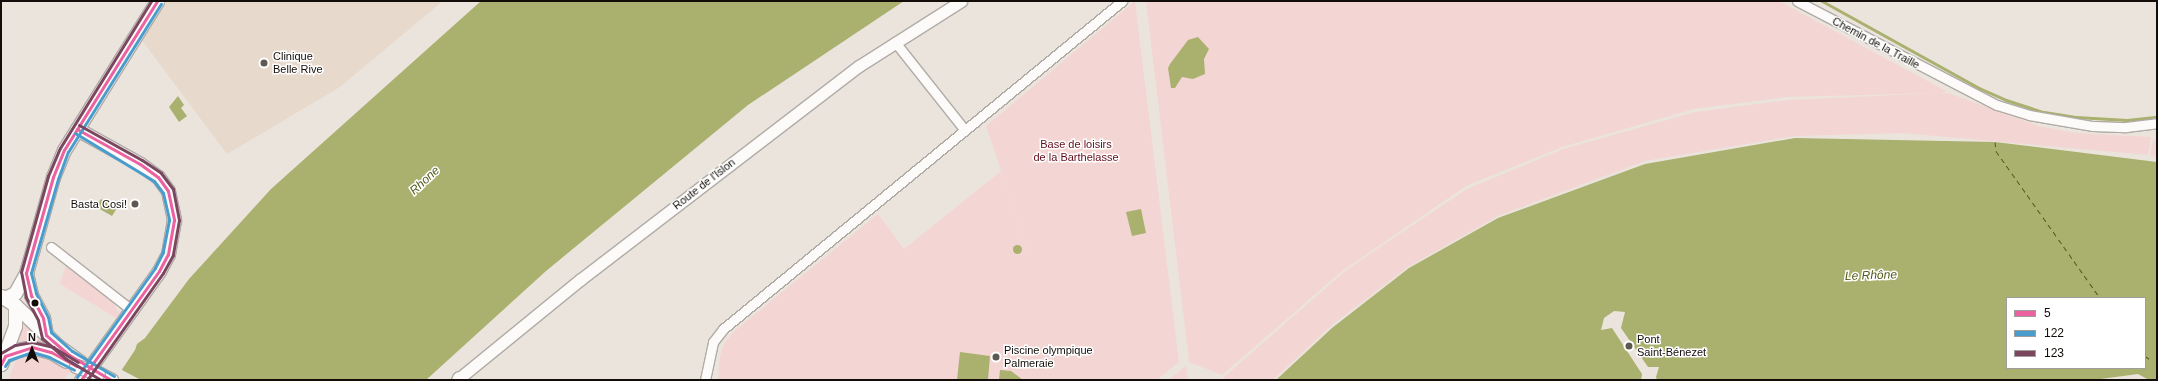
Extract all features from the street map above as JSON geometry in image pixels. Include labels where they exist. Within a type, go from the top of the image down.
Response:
[{"type":"main road","points":[[7,300],[15,293],[26,272],[53,177],[64,150],[157,1]]},
{"type":"main road","points":[[77,130],[140,164],[158,177],[168,192],[174,220],[168,254],[133,311],[81,380]]},
{"type":"main road","points":[[26,272],[31,296],[43,318],[46,334]]},
{"type":"main road","points":[[7,300],[78,364]]},
{"type":"main road","points":[[3,360],[15,326],[7,300]]},
{"type":"main road","points":[[3,360],[17,350],[32,347],[50,352],[111,380]]},
{"type":"street","name":"Route de l'Islon","points":[[458,379],[735,160],[859,66],[960,1]]},
{"type":"street","points":[[706,380],[713,342],[723,329],[976,119],[1122,1]]},
{"type":"street","name":"Chemin de la Traille","points":[[1797,1],[1954,84],[1997,105],[2062,122],[2126,126],[2157,123]]},
{"type":"street","points":[[895,42],[964,129]]},
{"type":"street","points":[[51,247],[133,311]]},
{"type":"shaded area","name":"Clinique Belle Rive","points":[[167,1],[443,1],[340,87],[227,154],[141,39]]},
{"type":"green space","name":"Base de loisirs de la Barthelasse","points":[[1135,1],[1179,362],[1157,380],[718,380],[720,356],[724,344],[732,333],[878,214],[904,249],[1001,171],[1039,283],[986,126]]},
{"type":"green space","points":[[1146,1],[1779,1],[1946,91],[1942,94],[1948,93],[2039,126],[2075,133],[2151,137],[2148,155],[1902,133],[1795,136],[1645,161],[1498,216],[1408,267],[1332,325],[1273,380],[1226,380],[1224,377],[1344,272],[1380,247],[1467,189],[1563,149],[1695,112],[1788,100],[1940,93],[1787,97],[1694,109],[1562,147],[1466,186],[1342,271],[1222,375],[1189,362]]},
{"type":"green space","points":[[2157,139],[2157,157],[2150,156],[2153,140]]},
{"type":"green space","points":[[66,265],[112,301],[119,313],[116,318],[60,284]]},
{"type":"green space","points":[[22,321],[38,339],[45,344],[29,341],[12,346]]},
{"type":"green space","points":[[31,352],[50,357],[72,371],[62,380],[8,380],[16,360],[22,355]]},
{"type":"green space","points":[[1186,366],[1188,380],[1168,380]]},
{"type":"water","name":"Rhone","points":[[481,1],[904,1],[748,105],[546,271],[426,380],[115,380],[135,350],[137,344],[145,338],[189,279],[271,189]]},
{"type":"water","points":[[1198,37],[1209,49],[1204,59],[1205,74],[1193,79],[1182,77],[1175,88],[1171,88],[1168,68],[1170,64],[1188,40]]},
{"type":"water","points":[[178,96],[184,105],[181,108],[187,116],[179,122],[169,107]]},
{"type":"water","name":"Le Rhône","points":[[1795,138],[1995,142],[2157,162],[2157,380],[2149,380],[2138,374],[2093,380],[1276,380],[1332,328],[1409,268],[1498,218],[1645,164]]},
{"type":"water","points":[[101,199],[117,208],[112,216],[96,207]]},
{"type":"water","points":[[1141,209],[1146,233],[1132,236],[1126,212]]},
{"type":"water","points":[[1015,245],[1019,245],[1021,249],[1019,253],[1015,253],[1013,251],[1013,247]]},
{"type":"water","points":[[960,352],[990,356],[988,380],[957,380]]},
{"type":"water","points":[[1000,370],[1011,371],[1023,380],[999,380]]},
{"type":"pier","name":"Pont Saint-Bénezet","points":[[1614,311],[1625,312],[1621,328],[1648,367],[1659,367],[1656,377],[1657,380],[1641,380],[1642,374],[1612,328],[1601,330],[1604,318]]},
{"type":"pier","points":[[120,369],[141,380],[113,380]]},
{"type":"waterway","points":[[1822,1],[1979,88],[2006,100],[2044,112],[2076,117],[2127,120],[2157,117]]},
{"type":"ferry route","points":[[1995,142],[1996,151],[2099,297]]},
{"type":"ferry route","points":[[2146,357],[2151,360]]},
{"type":"transit line","name":"123","points":[[101,380],[66,359],[42,338],[38,320],[26,297],[21,272],[48,176],[60,148],[151,1]]},
{"type":"transit line","name":"5","points":[[111,380],[69,355],[46,335],[43,318],[31,295],[26,273],[53,177],[64,150],[157,1]]},
{"type":"transit line","name":"122","points":[[114,376],[72,351],[51,332],[48,317],[36,293],[31,273],[58,179],[68,152],[161,4]]},
{"type":"transit line","name":"123","points":[[79,125],[142,160],[161,173],[173,189],[179,220],[173,255],[163,273],[87,380]]},
{"type":"transit line","name":"5","points":[[77,129],[140,164],[158,177],[168,191],[174,220],[168,254],[159,271],[81,380]]},
{"type":"transit line","name":"122","points":[[75,133],[154,181],[163,193],[169,220],[163,252],[155,268],[77,377]]},
{"type":"transit line","name":"123","points":[[1,353],[15,345],[32,342],[53,347],[78,362]]},
{"type":"transit line","name":"5","points":[[1,364],[5,356],[32,347],[51,352],[76,366]]},
{"type":"transit line","name":"122","points":[[5,366],[9,360],[32,352],[49,357],[74,370]]},
{"type":"place","name":"Clinique Belle Rive","points":[[264,63]]},
{"type":"place","name":"Basta Cosi!","points":[[135,204]]},
{"type":"place","name":"Pont Saint-Bénezet","points":[[1629,346]]},
{"type":"place","name":"Piscine olympique Palmeraie","points":[[996,357]]}]
